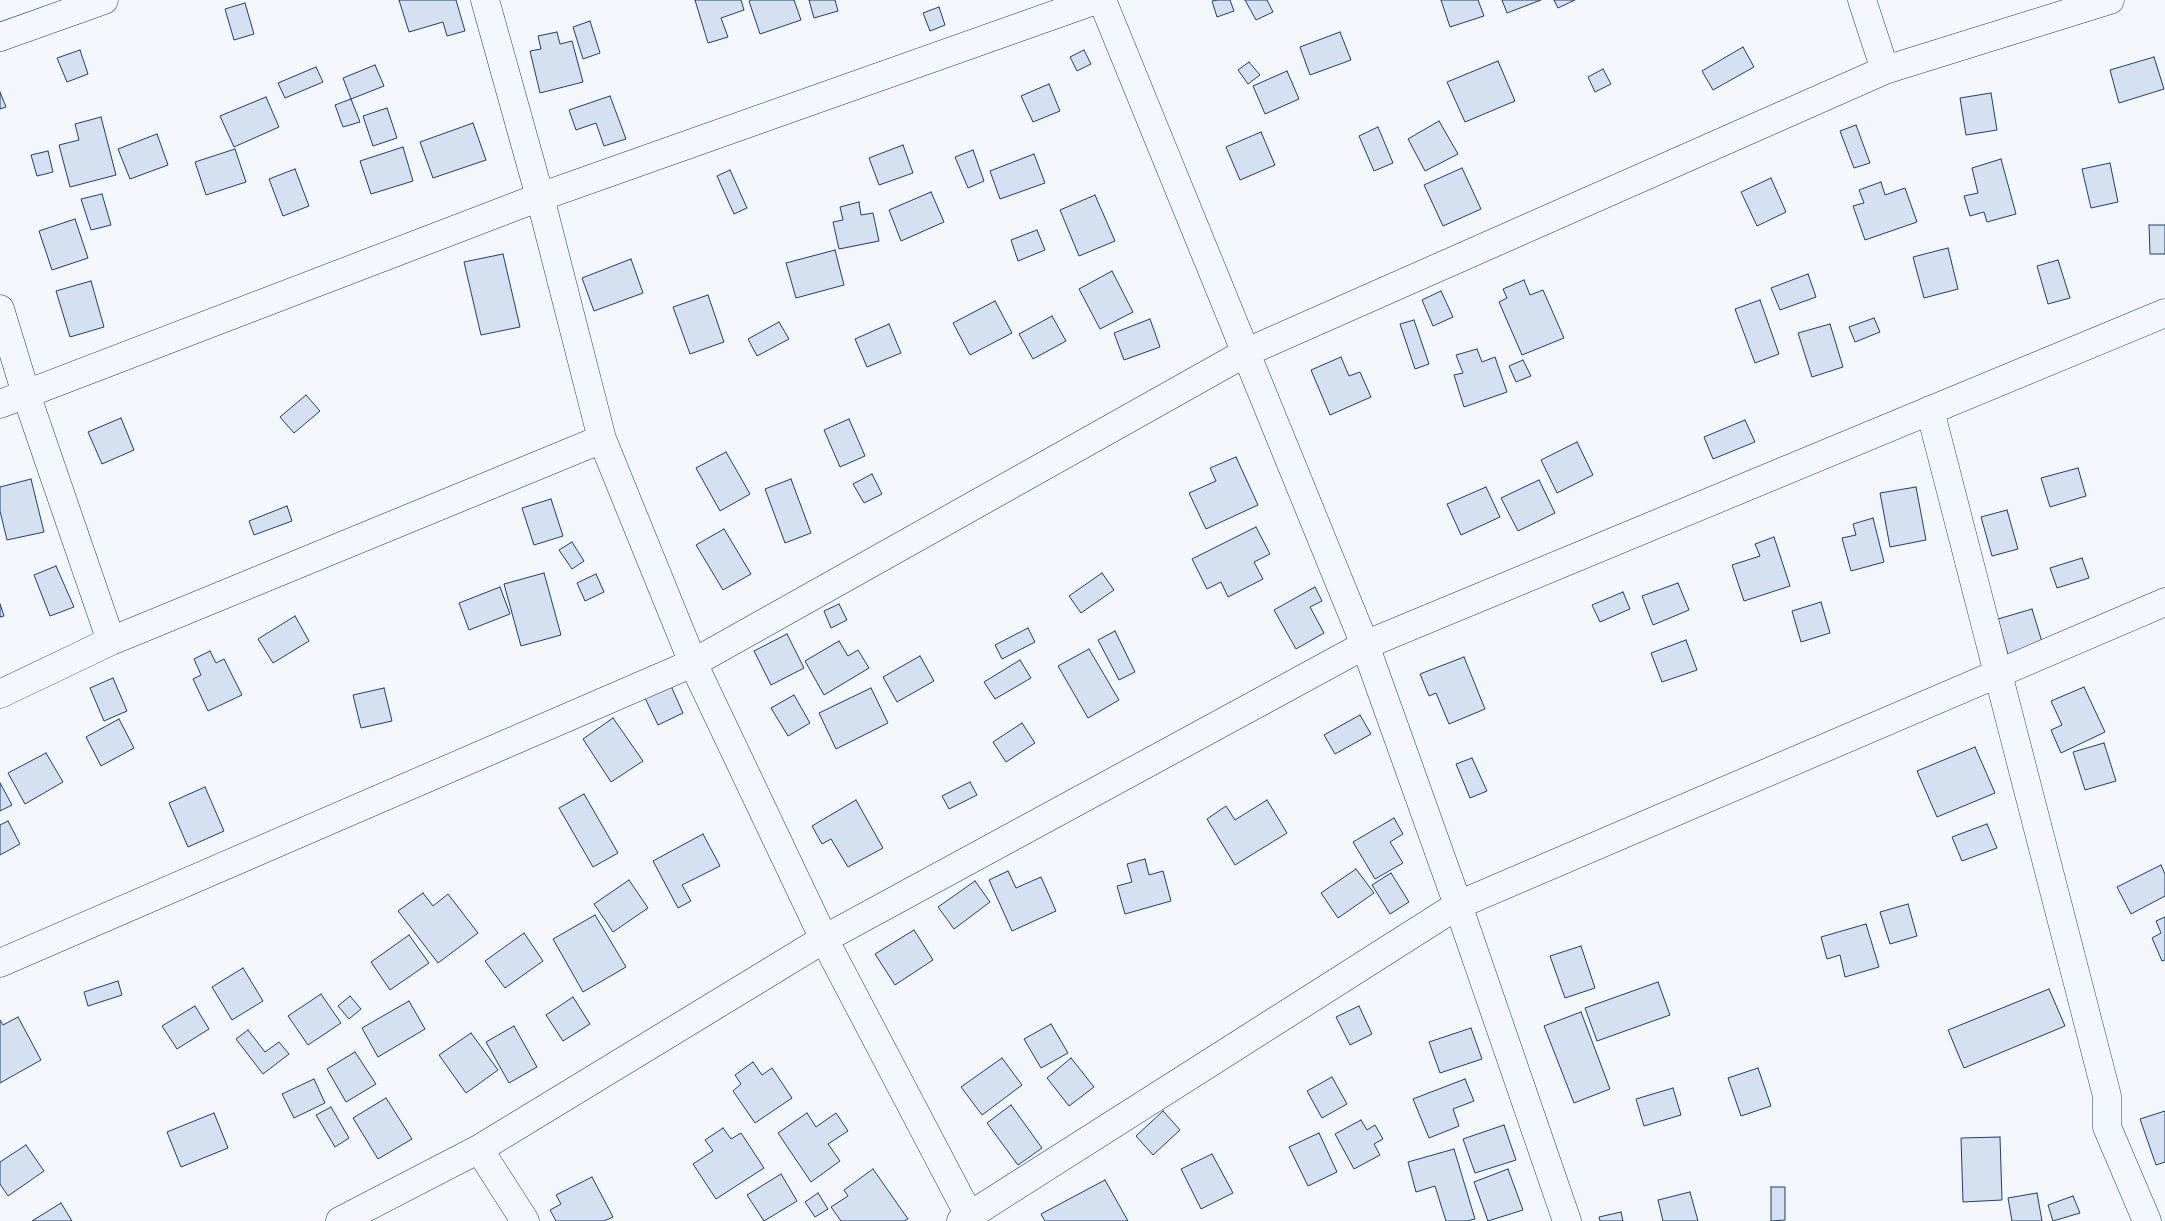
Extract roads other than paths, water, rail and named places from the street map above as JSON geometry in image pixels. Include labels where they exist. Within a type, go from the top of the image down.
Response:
[{"type":"street","points":[[0,37],[104,0]]},
{"type":"street","points":[[485,0],[540,197],[602,439],[693,663],[824,939],[968,1219],[1458,905],[2165,602]]},
{"type":"street","points":[[0,404],[540,197],[1096,0]]},
{"type":"street","points":[[1102,0],[1365,645],[1458,905],[1567,1221]]},
{"type":"street","points":[[1862,0],[1885,70]]},
{"type":"street","points":[[0,963],[693,663],[1247,352],[1885,70],[2110,0]]},
{"type":"street","points":[[0,309],[26,394],[111,641]]},
{"type":"street","points":[[340,1221],[479,1149],[824,939],[1365,645],[2165,313]]},
{"type":"street","points":[[1930,410],[2107,1096],[2107,1127],[2147,1221]]},
{"type":"street","points":[[0,694],[111,641],[602,439]]},
{"type":"street","points":[[479,1149],[525,1221]]}]
